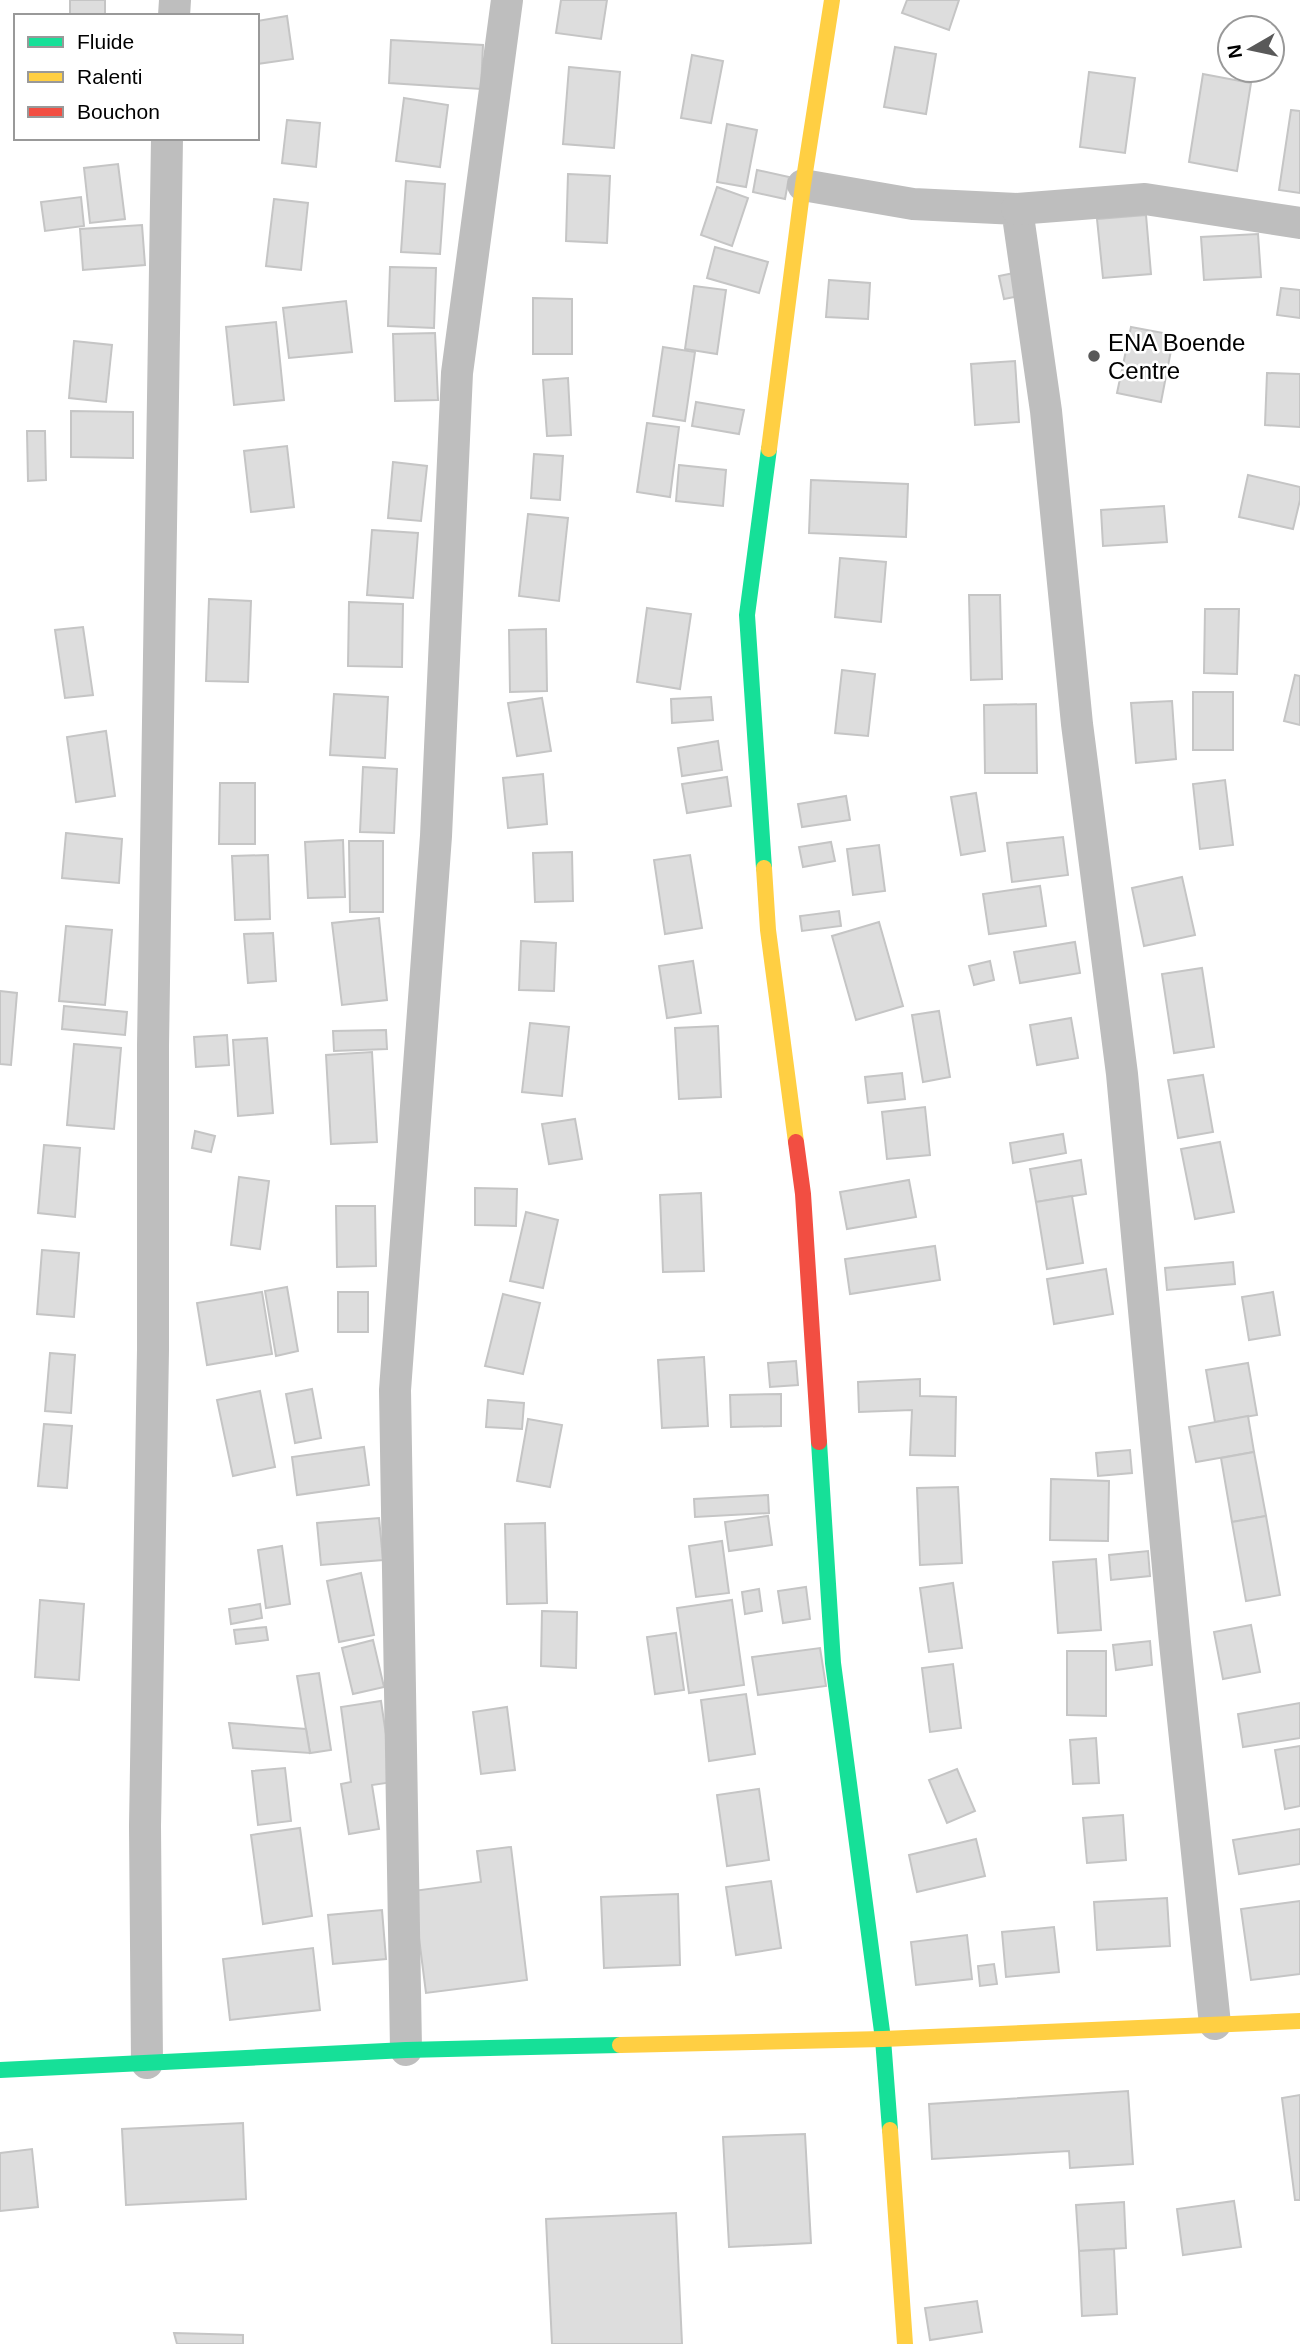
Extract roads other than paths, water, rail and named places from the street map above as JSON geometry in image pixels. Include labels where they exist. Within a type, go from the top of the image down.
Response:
[{"type":"street","points":[[406,2050],[395,1390],[436,836],[457,373],[507,0]]},
{"type":"street","points":[[832,0],[803,184],[747,615],[768,930],[803,1194],[833,1662],[883,2039],[905,2344]]},
{"type":"street","points":[[147,2063],[145,1826],[153,1350],[153,1046],[167,140]]},
{"type":"street","points":[[803,184],[913,204],[1017,209],[1145,200],[1300,223]]},
{"type":"street","points":[[1017,209],[1046,411],[1077,724],[1122,1074],[1174,1630],[1215,2024]]},
{"type":"street","points":[[0,2070],[406,2050],[883,2039],[1300,2021]]},
{"type":"place","name":"ENA Boende Centre","points":[[1094,356]]}]
